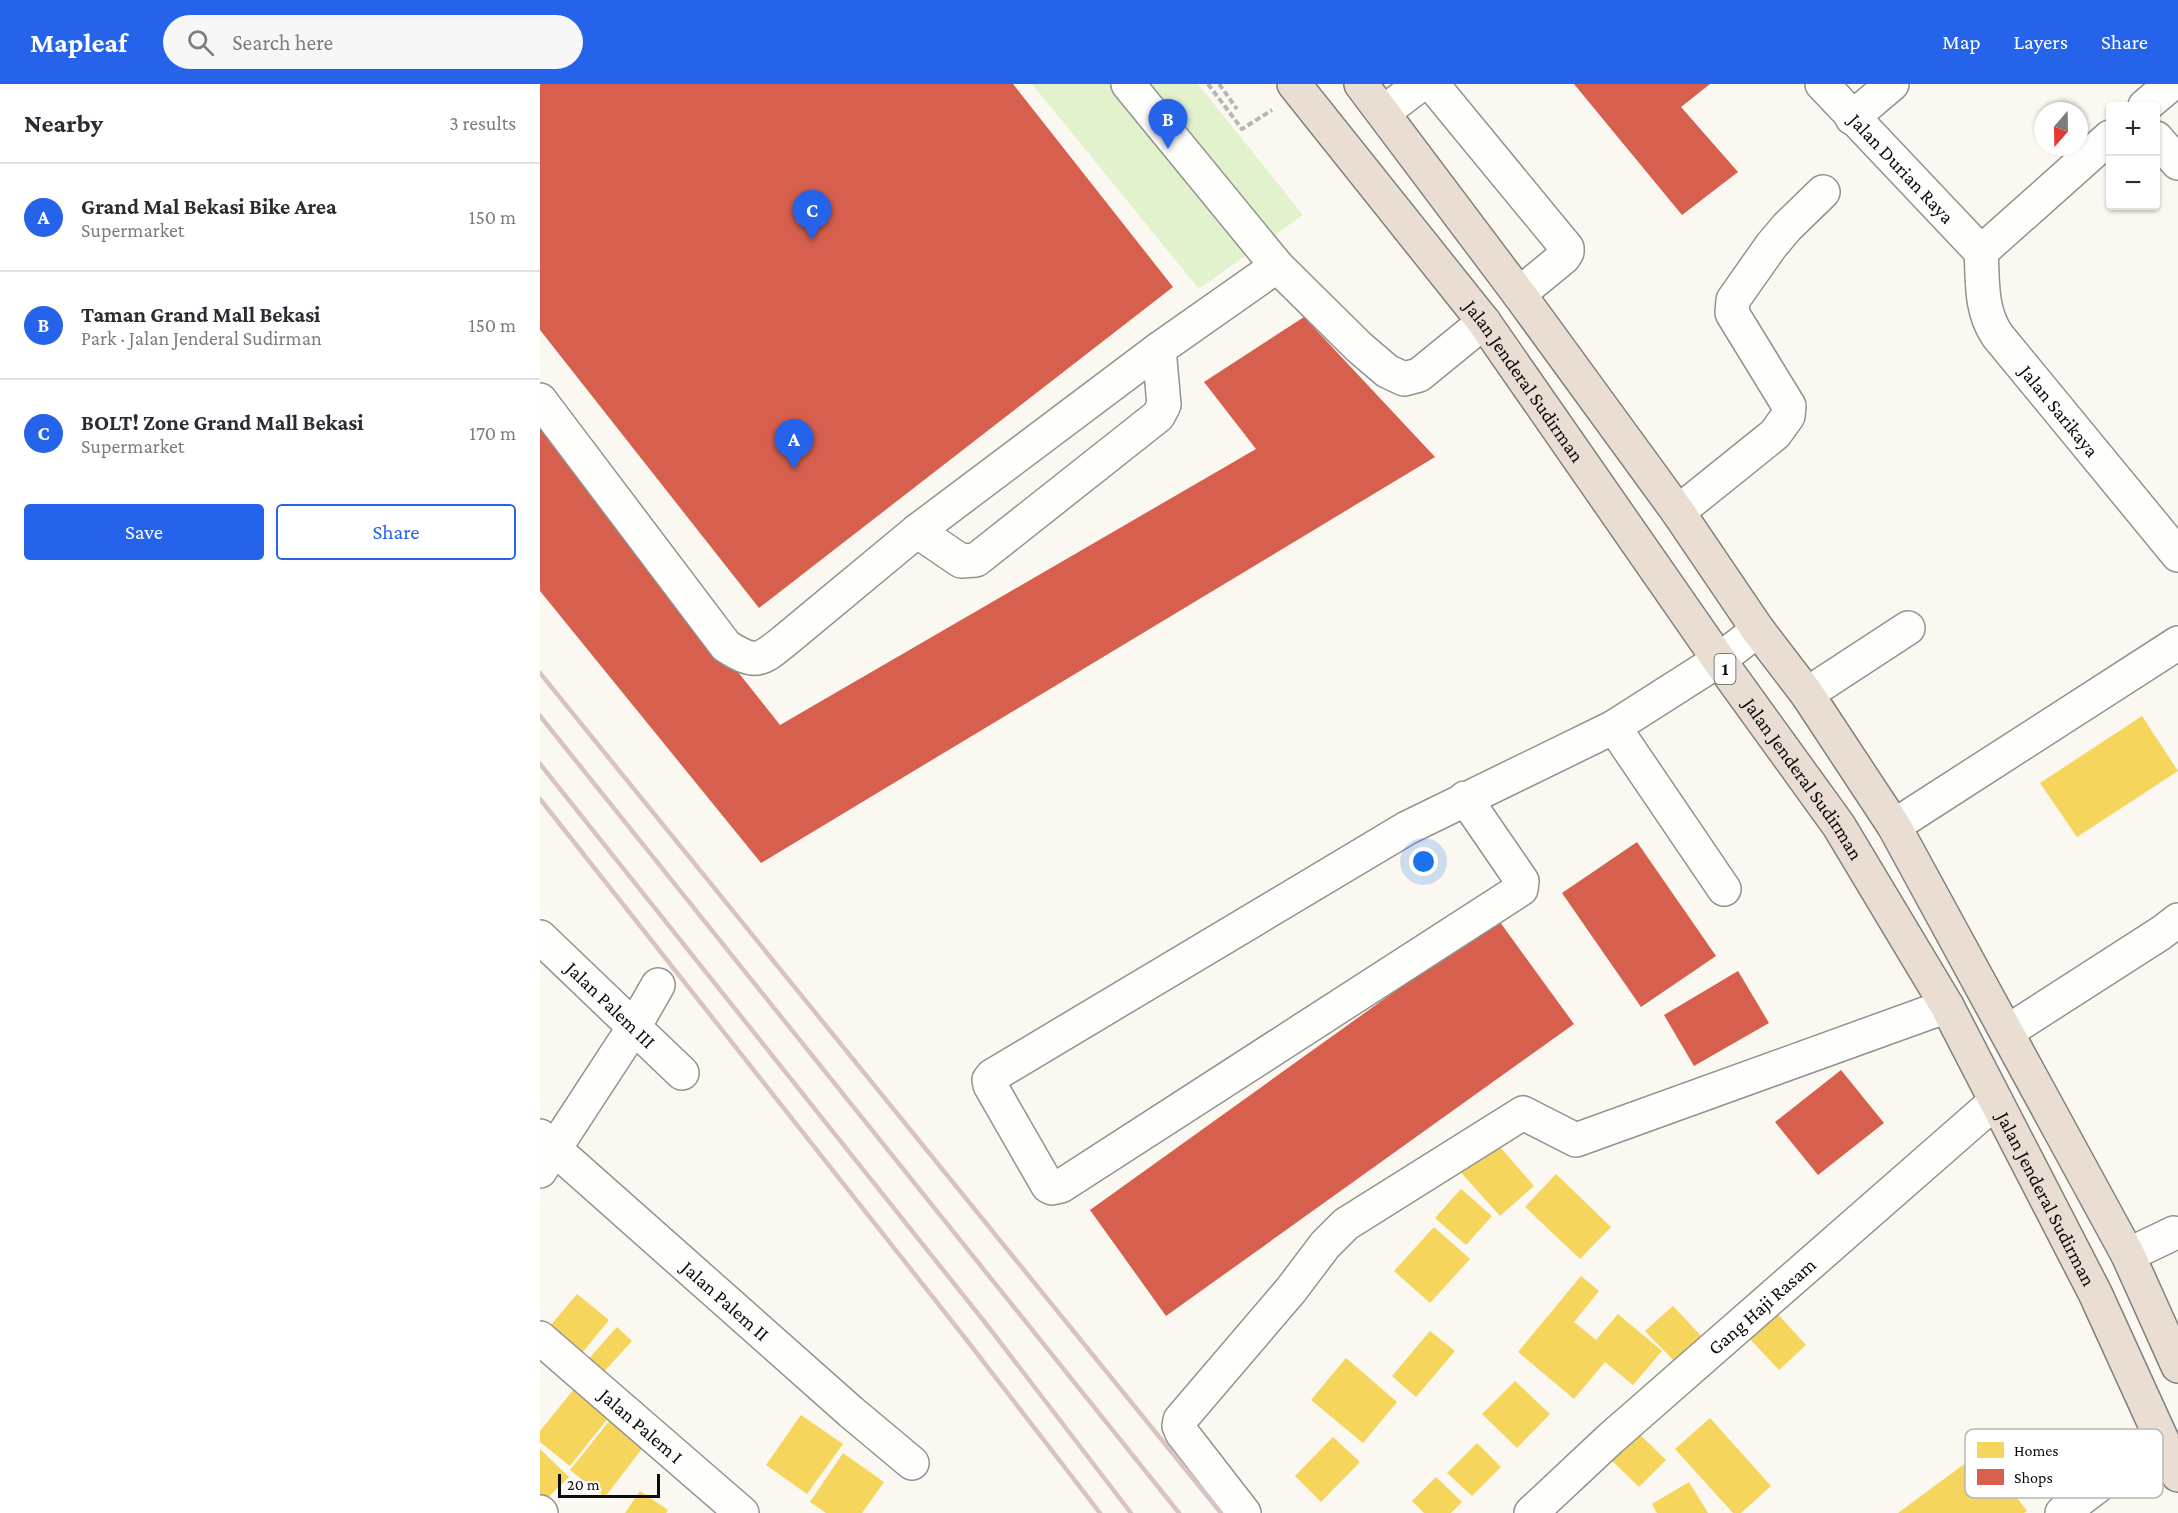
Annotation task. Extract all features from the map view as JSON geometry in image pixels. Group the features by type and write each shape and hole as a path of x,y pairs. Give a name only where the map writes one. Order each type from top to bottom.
{"highway":[{"name":"Jalan Jenderal Sudirman","path":"1294,84 1484,322 1719,660 1839,826 1947,1006 2095,1293 2157,1429"},
{"path":"1361,84 1519,294 1678,512 1758,630 1807,694 1894,826 2132,1266 2178,1366"},
{"path":"1484,322 1519,294"},
{"name":"Jalan Jenderal Sudirman","path":"2163,1442 2178,1475"}],"street":[{"path":"1128,84 1277,266 1359,347 1387,371 1404,379 1419,375 1484,322"},
{"path":"1384,112 1421,84"},
{"path":"1432,84 1567,248 1564,257 1519,294"},
{"name":"Jalan Durian Raya","path":"1822,84 1982,252"},
{"path":"1852,117 1892,84"},
{"path":"2150,102 2171,84"},
{"path":"1982,252 2106,141"},
{"path":"2160,143 2178,163"},
{"path":"1678,512 1775,434 1788,416 1789,406 1732,313 1733,300 1771,246 1823,192"},
{"name":"Jalan Sarikaya","path":"1982,252 1984,306 1987,321 2178,555"},
{"path":"540,400 726,646 745,658 756,659 766,655 917,531 1160,349 1277,266"},
{"path":"917,531 961,561 976,560 1158,416 1164,405 1160,349"},
{"path":"1807,694 1908,628"},
{"path":"1465,798 1522,881 1521,889 1061,1186 1052,1188 1048,1186 990,1085 989,1080 992,1076 1407,828 1465,798 1614,728 1719,660 1758,630"},
{"path":"1894,826 2178,643"},
{"path":"1614,728 1724,889"},
{"path":"2007,1032 2178,920"},
{"name":"Jalan Palem III","path":"540,937 682,1073"},
{"path":"545,1152 634,1027 658,985"},
{"path":"1244,1513 1182,1433 1179,1426 1180,1420 1291,1290 1325,1245 1346,1224 1523,1113 1576,1140 1947,1006"},
{"name":"Gang Haji Rasam","path":"1531,1513 1654,1400 1996,1101"},
{"name":"Jalan Palem II","path":"545,1152 912,1463"},
{"path":"2132,1266 2175,1233"},
{"name":"Jalan Palem I","path":"540,1338 742,1513"},
{"path":"2062,1513 2082,1498"}],"path":[{"path":"1208,84 1242,129"},
{"path":"1219,84 1237,109"}],"green space":[{"path":"1032,84 1198,84 1303,215 1199,289"}],"building: Homes":[{"path":"2142,716 2178,771 2077,837 2040,783"},
{"path":"1492,1138 1534,1186 1500,1216 1457,1168"},
{"path":"1556,1174 1611,1227 1580,1259 1525,1207"},
{"path":"1461,1189 1492,1216 1466,1245 1435,1218"},
{"path":"1434,1227 1470,1259 1430,1303 1394,1271"},
{"path":"1581,1276 1599,1291 1574,1322 1596,1340 1618,1314 1662,1351 1633,1385 1605,1362 1574,1399 1518,1352"},
{"path":"577,1294 609,1320 578,1358 545,1332"},
{"path":"1673,1306 1705,1340 1678,1365 1645,1331"},
{"path":"1775,1311 1806,1345 1779,1370 1748,1337"},
{"path":"617,1327 632,1341 600,1376 585,1363"},
{"path":"1430,1331 1455,1351 1416,1397 1392,1376"},
{"path":"1346,1358 1397,1402 1363,1443 1311,1400"},
{"path":"1515,1381 1550,1414 1517,1448 1482,1414"},
{"path":"574,1389 609,1417 570,1466 540,1442 540,1431"},
{"path":"801,1415 843,1444 807,1494 766,1465"},
{"path":"1710,1418 1771,1486 1741,1513 1733,1513 1675,1449"},
{"path":"610,1420 644,1446 605,1497 570,1470"},
{"path":"1628,1423 1666,1460 1639,1487 1601,1450"},
{"path":"1333,1437 1360,1462 1321,1502 1295,1476"},
{"path":"1477,1443 1501,1467 1472,1496 1447,1473"},
{"path":"540,1449 569,1477 540,1505"},
{"path":"843,1453 884,1482 862,1513 826,1513 810,1502"},
{"path":"1965,1464 1965,1498 2017,1498 2027,1511 2024,1513 1898,1513"},
{"path":"1436,1477 1462,1502 1451,1513 1424,1513 1412,1501"},
{"path":"1689,1482 1708,1513 1657,1513 1652,1504"},
{"path":"640,1491 668,1510 666,1513 625,1513"}],"building: Shops":[{"path":"540,84 1013,84 1173,287 759,608 540,330"},
{"path":"1574,84 1710,84 1681,107 1738,172 1682,215"},
{"path":"1304,317 1435,457 761,863 540,591 540,423 780,725 1256,449 1204,382"},
{"path":"1637,842 1716,956 1641,1007 1562,893"},
{"path":"1497,918 1574,1024 1166,1316 1090,1210"},
{"path":"1738,971 1769,1023 1694,1066 1664,1015"},
{"path":"1841,1070 1884,1123 1818,1175 1775,1122"}],"railway":[{"path":"540,673 1221,1513"},
{"path":"540,716 1179,1513"},
{"path":"540,764 987,1325 1131,1513"},
{"path":"540,799 969,1343 1100,1513"}],"place":[{"name":"Taman Grand Mall Bekasi","path":"1168,149"},
{"name":"BOLT! Zone Grand Mall Bekasi","path":"812,240"},
{"name":"Grand Mal Bekasi Bike Area","path":"794,469"}]}
